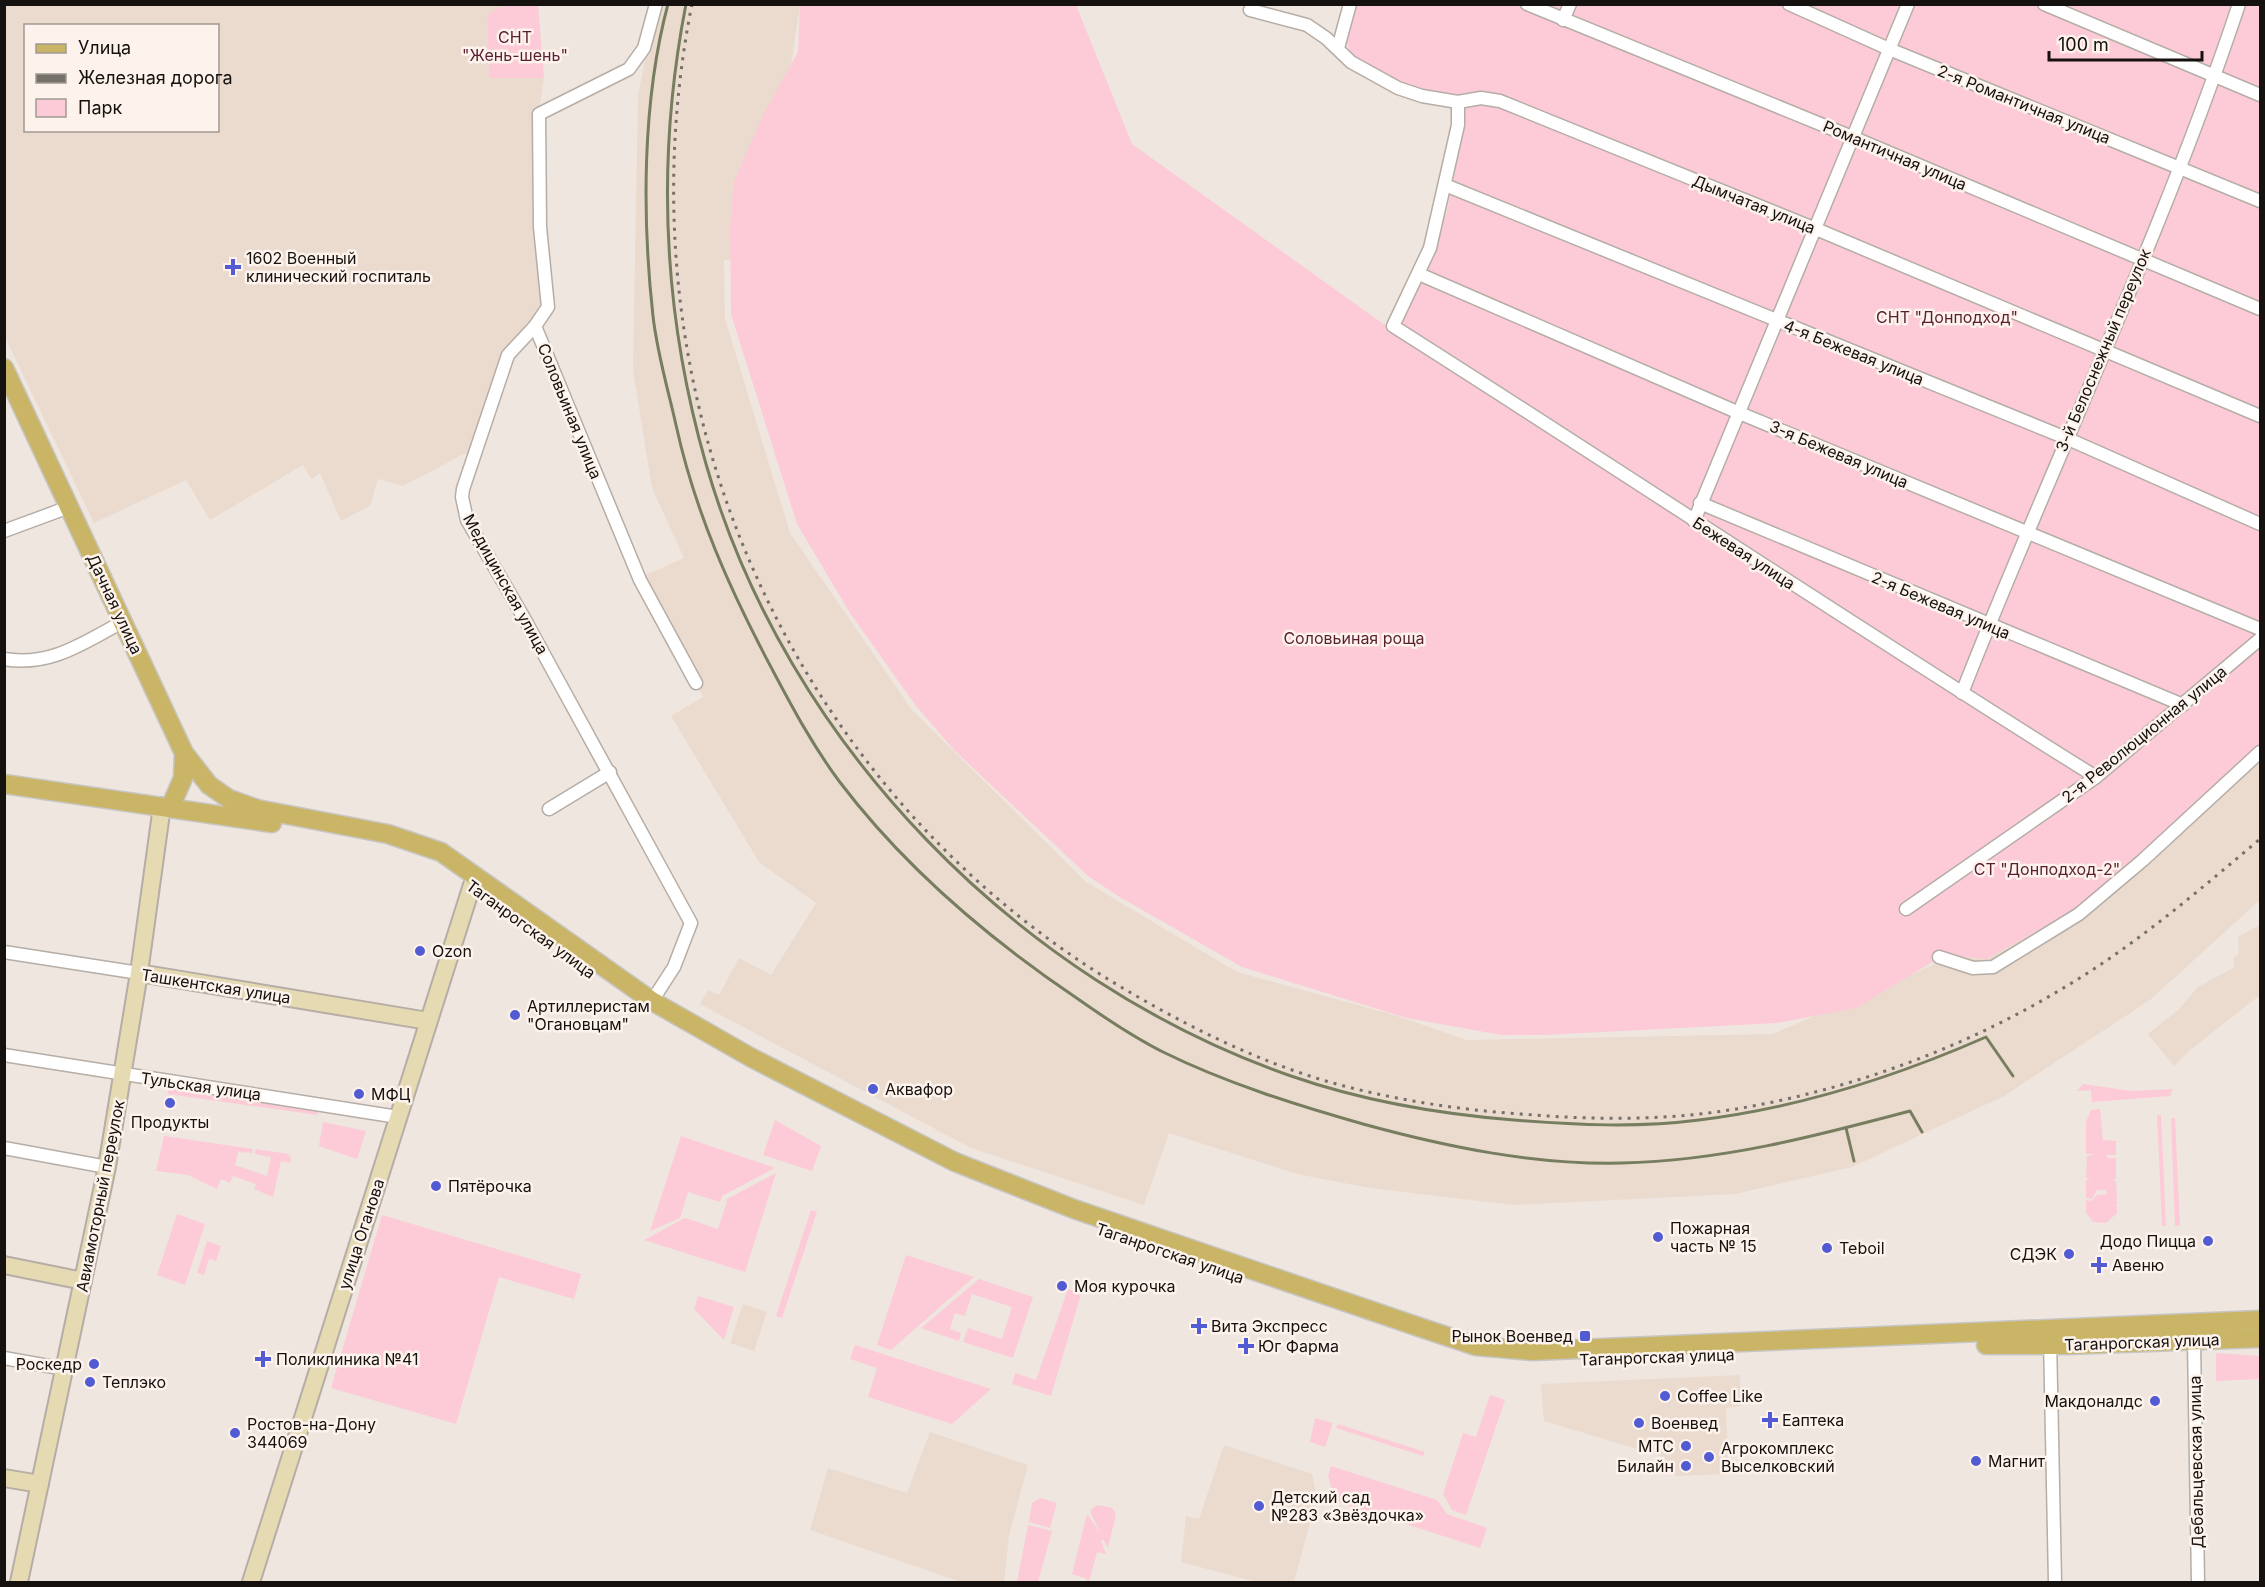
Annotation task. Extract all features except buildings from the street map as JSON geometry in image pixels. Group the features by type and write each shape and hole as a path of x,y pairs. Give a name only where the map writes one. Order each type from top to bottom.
{"main road":[{"name":"Дачная улица","path":"4,368 124,621 183,753 209,785 229,800 257,809"},
{"path":"166,807 183,778 183,753"},
{"name":"Таганрогская улица","path":"4,784 166,807 386,844 436,862 474,880"},
{"name":"Таганрогская улица","path":"257,809 388,834 441,852 474,880 548,929 649,1005 955,1162 1104,1224 1476,1346 1497,1349 1598,1348 2050,1337 2194,1341 2260,1338"},
{"name":"Таганрогская улица","path":"2050,1337 2260,1320"}],"street":[{"name":"Соловьиная улица","path":"656,4 644,48 629,69 539,114 540,226 548,307 535,326 554,365 578,434 640,580 696,683"},
{"path":"1338,48 1350,4"},
{"name":"Романтичная улица","path":"1527,4 1852,136 2260,309"},
{"path":"1563,20 1570,4"},
{"name":"2-я Романтичная улица","path":"1789,4 1889,49 2260,201"},
{"path":"1694,521 1737,412 1908,4"},
{"path":"2044,4 2260,95"},
{"name":"3-й Белоснежный переулок","path":"1962,693 1988,625 2180,167 2215,76 2239,4"},
{"name":"Дымчатая улица","path":"1250,10 1307,25 1338,48 1351,62 1398,88 1422,96 1458,102 1481,98 1500,100 1815,229 2260,416"},
{"path":"1419,274 1430,248 1445,185 1458,125 1458,102"},
{"name":"4-я Бежевая улица","path":"1445,185 2066,438 2260,524"},
{"name":"Бежевая улица","path":"1419,274 1393,326 2096,777"},
{"name":"3-я Бежевая улица","path":"1419,274 1737,412 2260,629"},
{"name":"Медицинская улица","path":"535,326 508,355 463,489 462,504 467,520 489,555 610,772 691,923 674,967 649,1005"},
{"name":"2-я Бежевая улица","path":"1700,503 2183,705"},
{"path":"4,531 69,507"},
{"path":"4,660 42,660 62,655 124,621"},
{"name":"2-я Революционная улица","path":"1906,909 2096,777 2260,639"},
{"path":"1939,957 1973,968 1993,967 2079,914 2143,860 2260,752"},
{"path":"549,809 610,772"},
{"name":"Авиамоторный переулок","path":"19,1582 107,1167 166,807"},
{"name":"улица Оганова","path":"251,1582 474,880"},
{"name":"Ташкентская улица","path":"4,952 428,1021"},
{"name":"Тульская улица","path":"4,1055 398,1117"},
{"path":"4,1148 107,1167"},
{"path":"4,1265 83,1281"},
{"path":"2050,1337 2055,1582"},
{"name":"Дебальцевская улица","path":"2194,1341 2198,1582"},
{"path":"4,1358 65,1369"},
{"path":"4,1478 40,1484"}],"shaded area":[{"name":"1602 Военный клинический госпиталь","path":"5,5 504,5 487,15 489,78 544,78 540,104 536,203 544,295 539,314 508,345 472,454 464,454 403,486 378,479 370,506 341,521 320,473 311,479 303,465 210,520 186,480 94,523 5,337"},
{"path":"656,5 800,5 790,72 805,255 724,260 725,319 790,533 912,710 1086,882 1237,972 1394,1015 1467,1040 1773,1034 2026,925 2260,746 2260,900 2150,1000 2004,1096 1852,1167 1735,1194 1513,1205 1370,1188 1297,1174 1169,1133 1144,1205 971,1148 700,1004 708,990 719,995 739,958 771,975 816,903 759,862 671,716 703,697 639,578 684,558 652,488 633,370 638,95"},
{"path":"2260,925 2260,995 2189,1051 2174,1066 2148,1034 2178,1010 2198,987 2235,967 2233,958 2239,954 2238,937"},
{"path":"743,1304 767,1312 754,1351 730,1343"},
{"name":"Военвед","path":"1740,1375 1741,1406 1726,1408 1728,1474 1675,1476 1664,1457 1544,1421 1541,1384"},
{"path":"930,1432 1028,1465 1009,1536 1004,1582 961,1582 810,1530 828,1468 907,1493"},
{"name":"Детский сад №283 «Звёздочка»","path":"1224,1445 1312,1474 1317,1497 1294,1582 1256,1582 1181,1562 1186,1516 1199,1519"}],"green space":[{"name":"СНТ \"Жень-шень\"","path":"504,5 538,5 544,78 489,78 487,15"},
{"path":"800,5 1076,5 1132,144 1389,328 1446,215 1465,123 1458,99 1423,94 1375,71 1353,55 1346,43 1354,5 2260,5 2260,748 2075,910 1986,959 1944,955 1856,1008 1777,1023 1544,1035 1501,1035 1407,1018 1242,967 1118,896 1088,876 955,751 916,706 850,613 797,524 731,314 730,227 734,181 763,115 798,52"},
{"path":"2083,1084 2131,1091 2173,1089 2170,1096 2092,1102 2091,1090 2077,1091"},
{"path":"169,1085 319,1107 317,1115 168,1094"},
{"path":"2100,1109 2103,1140 2116,1141 2116,1155 2107,1155 2107,1158 2116,1158 2116,1179 2112,1180 2116,1181 2117,1205 2112,1205 2117,1206 2117,1213 2106,1223 2093,1222 2086,1213 2086,1200 2091,1201 2097,1195 2107,1194 2106,1190 2097,1190 2092,1199 2086,1198 2086,1180 2091,1179 2086,1178 2087,1156 2095,1154 2086,1154 2086,1122 2091,1110"},
{"path":"2157,1115 2161,1115 2166,1226 2162,1226"},
{"path":"2171,1118 2175,1118 2180,1226 2175,1226"},
{"path":"775,1120 821,1146 812,1171 763,1155"},
{"path":"323,1122 366,1131 357,1159 319,1146"},
{"path":"164,1136 253,1149 252,1153 238,1152 235,1165 267,1176 271,1157 255,1154 256,1149 288,1154 291,1158 290,1163 281,1161 273,1197 254,1189 256,1184 233,1176 230,1183 221,1179 217,1189 188,1175 156,1171"},
{"path":"681,1136 775,1168 722,1196 720,1202 688,1192 680,1218 650,1231"},
{"path":"776,1173 745,1272 644,1240 685,1218 718,1229 726,1204 729,1204 726,1203 727,1199"},
{"path":"811,1210 817,1212 782,1318 776,1316"},
{"path":"177,1214 205,1224 185,1285 157,1275"},
{"path":"382,1215 581,1274 574,1299 499,1277 456,1424 331,1388"},
{"path":"207,1241 221,1246 216,1261 209,1259 204,1275 197,1273"},
{"path":"906,1255 974,1277 891,1350 877,1345"},
{"path":"979,1279 1033,1297 1013,1358 963,1342 968,1328 1002,1339 1012,1307 972,1294 965,1316 955,1313 950,1329 961,1333 959,1341 921,1328"},
{"path":"1068,1289 1081,1294 1051,1396 1012,1384 1015,1373 1036,1380"},
{"path":"698,1296 734,1307 724,1340 694,1309"},
{"path":"855,1345 991,1389 952,1424 868,1397 877,1368 850,1359"},
{"path":"2216,1353 2260,1356 2260,1379 2216,1381"},
{"path":"1490,1395 1505,1400 1466,1515 1452,1510 1443,1494 1463,1433 1476,1437"},
{"path":"1315,1418 1333,1423 1325,1447 1310,1442"},
{"path":"1338,1424 1425,1452 1423,1456 1336,1428"},
{"path":"1331,1466 1437,1500 1447,1514 1487,1528 1480,1548 1335,1501 1328,1476"},
{"path":"1040,1498 1057,1503 1050,1528 1029,1522 1032,1503"},
{"path":"1098,1505 1112,1508 1116,1514 1108,1548 1103,1539 1101,1541 1106,1554 1097,1552 1089,1582 1086,1582 1087,1579 1072,1574 1087,1514 1101,1534 1091,1514 1091,1509"},
{"path":"1028,1525 1052,1531 1038,1582 1017,1582"}],"waterway":[{"path":"668,4 659,41 649,119 646,199 649,278 657,344 693,489 715,550 742,610 795,712 829,768 891,843 950,900 1012,952 1045,976 1119,1027 1163,1052 1211,1074 1287,1101 1427,1140 1524,1158 1622,1163 1696,1158 1768,1146 1910,1111 1922,1132"},
{"path":"686,4 676,62 670,120 669,236 673,293 681,350 706,464 743,567 793,664 854,756 926,839 1007,914 1096,980 1191,1034 1318,1085 1429,1110 1537,1122 1583,1124 1630,1125 1699,1120 1773,1108 1846,1089 1917,1065 1986,1037 2013,1076"},
{"path":"1846,1128 1854,1161"}],"railway":[{"path":"692,4 675,149 679,293 705,433 752,566 818,691 903,805 1006,906 1126,990 1178,1019 1232,1046 1315,1078 1432,1104 1499,1112 1602,1118 1682,1116 1736,1109 1821,1091 1862,1079 1944,1049 2023,1011 2087,974 2138,938 2260,839"}],"place":[{"name":"1602 Военный клинический госпиталь","path":"233,267"},
{"name":"Ozon","path":"420,951"},
{"name":"Артиллеристам \"Огановцам\"","path":"515,1015"},
{"name":"Аквафор","path":"873,1089"},
{"name":"МФЦ","path":"359,1094"},
{"name":"Продукты","path":"170,1103"},
{"name":"Пятёрочка","path":"436,1186"},
{"name":"Пожарная часть № 15","path":"1658,1237"},
{"name":"Додо Пицца","path":"2208,1241"},
{"name":"Teboil","path":"1827,1248"},
{"name":"СДЭК","path":"2069,1254"},
{"name":"Авеню","path":"2099,1265"},
{"name":"Моя курочка","path":"1062,1286"},
{"name":"Вита Экспресс","path":"1199,1326"},
{"name":"Рынок Военвед","path":"1585,1336"},
{"name":"Юг Фарма","path":"1246,1346"},
{"name":"Поликлиника №41","path":"263,1359"},
{"name":"Роскедр","path":"94,1364"},
{"name":"Теплэко","path":"90,1382"},
{"name":"Coffee Like","path":"1665,1396"},
{"name":"Макдоналдс","path":"2155,1401"},
{"name":"Еаптека","path":"1770,1420"},
{"name":"Военвед","path":"1639,1423"},
{"name":"Ростов-на-Дону 344069","path":"235,1433"},
{"name":"МТС","path":"1686,1446"},
{"name":"Агрокомплекс Выселковский","path":"1709,1457"},
{"name":"Магнит","path":"1976,1461"},
{"name":"Билайн","path":"1686,1466"},
{"name":"Детский сад №283 «Звёздочка»","path":"1259,1506"}],"park label":[{"name":"СНТ \"Донподход\"","path":"1947,317"},
{"name":"Соловьиная роща","path":"1354,638"},
{"name":"СТ \"Донподход-2\"","path":"2047,869"}]}
